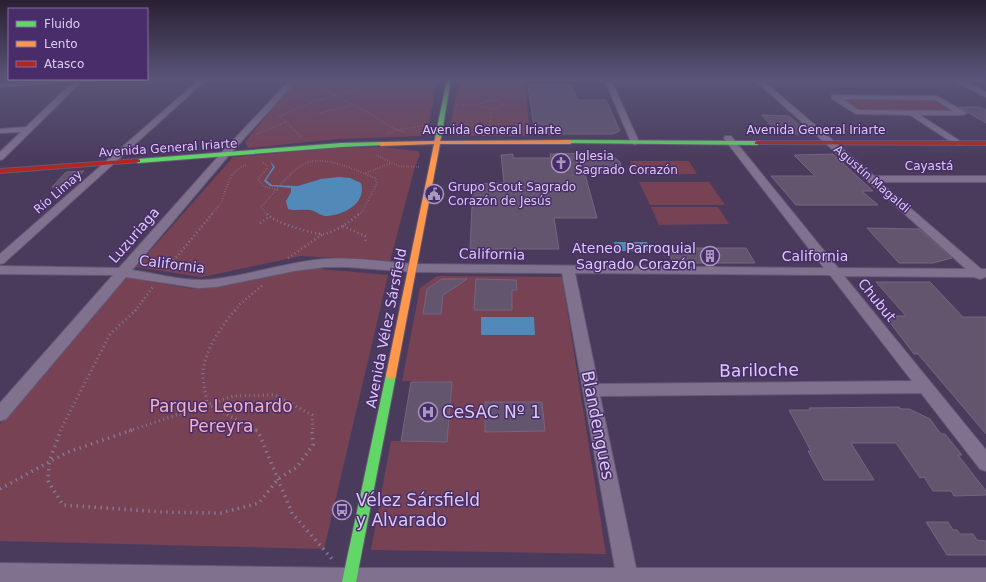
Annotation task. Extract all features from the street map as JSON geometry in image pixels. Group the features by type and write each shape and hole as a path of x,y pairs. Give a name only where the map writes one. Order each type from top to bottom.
{"main road":[{"name":"Avenida Vélez Sársfield","path":"349,581 413,268 444,106"},
{"name":"Avenida General Iriarte","path":"0,171 225,154 312,143 377,142 420,138 437,140 828,141 956,141 986,139"},
{"name":"Avenida General Iriarte","path":"225,154 244,154 341,145 488,138 634,140"},
{"name":"Avenida General Iriarte","path":"956,141 986,143"},
{"path":"341,145 377,142 417,149 434,156"},
{"name":"Avenida General Iriarte","path":"0,166 112,162"}],"street":[{"path":"0,158 53,106"},
{"name":"Río Limay","path":"0,260 174,106"},
{"name":"Luzuriaga","path":"0,414 225,154 269,106"},
{"path":"619,106 634,140"},
{"name":"Agustín Magaldi","path":"789,106 983,275"},
{"path":"848,106 856,112 963,113 951,106"},
{"path":"912,113 956,141"},
{"path":"0,131 30,129"},
{"name":"Chubut","path":"730,140 832,271 986,463"},
{"name":"Cayastá","path":"871,179 986,179"},
{"name":"California","path":"0,270 92,270 123,272 189,283 209,283 304,265 334,262 413,268 832,271 983,275"},
{"name":"Blandengues","path":"568,270 628,580"},
{"name":"Bariloche","path":"592,390 926,387"},
{"path":"0,574 95,578 349,581 986,579"}],"path":[{"path":"301,106 279,116 300,137 312,143"},
{"path":"320,113 350,106"},
{"path":"357,106 396,130 421,135 420,138"},
{"path":"482,106 491,109 501,106"},
{"path":"488,138 491,109"},
{"path":"256,135 286,122"},
{"path":"431,167 399,166 378,156 371,149 385,135 396,130 440,124"},
{"path":"244,154 243,156 260,161 266,165 267,169 258,179 263,186 279,189"},
{"path":"207,404 203,370 211,346 225,322 240,304 260,288 286,259 323,234 343,226 362,212 377,183 375,178 340,164 323,161 310,162 300,166 286,183 261,207 268,217 285,225 323,234"},
{"path":"366,174 392,162"},
{"path":"0,489 49,462 68,452 233,396 275,395 312,415 313,445 297,467 278,479 259,503 221,513 162,512 63,505 48,481 49,462 63,423 110,334 133,313 220,204 232,175 238,168 247,165"},
{"path":"260,223 268,217"},
{"path":"343,226 364,236 366,242"},
{"path":"207,404 258,431 292,513 349,581"}],"green space":[{"path":"274,106 432,106 427,133 422,136 337,139 248,148 245,142"},
{"path":"454,106 527,106 530,136 449,136"},
{"path":"853,106 943,106 952,111 859,111"},
{"path":"383,147 418,151 420,154 415,167 390,261 301,256 202,277 136,267 233,157 334,148"},
{"path":"630,161 689,161 697,174 636,175"},
{"path":"639,182 709,182 725,205 650,205"},
{"path":"651,207 718,207 729,224 659,225"},
{"name":"Parque Leonardo Pereyra","path":"298,267 388,275 324,549 0,541 0,424 124,277 194,289"},
{"path":"437,276 562,277 606,554 371,550 391,441 447,441 452,382 402,381 420,288"}],"water":[{"path":"270,161 275,167 266,180 272,185 298,186 321,179 339,177 350,178 361,183 362,190 360,197 357,203 339,214 325,216 310,210 288,209 286,201 291,192 291,188 270,186 264,181 273,167"},
{"path":"614,242 647,242 651,251 616,251"},
{"path":"481,317 534,317 535,335 481,335"}],"building":[{"path":"531,106 609,106 620,131 613,134 535,134"},
{"path":"959,107 980,107 986,110 986,123"},
{"path":"762,115 789,116 810,134 778,134"},
{"path":"597,153 614,157 620,162 621,165 615,171 608,173 585,174 597,218 554,218 559,249 470,249 473,184 504,183 501,155 513,154 513,158 551,158 550,154"},
{"path":"833,154 873,191 862,191 878,205 796,205 771,176 815,176 794,155"},
{"path":"84,171 67,186 52,187 66,172"},
{"path":"867,228 919,229 952,258 933,263 899,263"},
{"name":"Ateneo Parroquial Sagrado Corazón","path":"667,248 746,248 755,263 673,263"},
{"path":"442,279 467,279 443,295 441,314 423,314 427,289"},
{"path":"476,279 516,280 517,290 512,290 512,310 474,310"},
{"path":"876,282 930,282 963,317 986,317 986,434 918,354 914,354 885,316 906,316"},
{"name":"CeSAC Nº 1","path":"411,382 452,382 447,442 401,441"},
{"path":"485,402 542,402 545,431 485,432"},
{"path":"899,407 901,409 909,409 930,419 941,434 945,434 962,455 958,455 986,491 986,495 954,496 951,491 933,491 924,477 920,478 896,443 851,443 874,480 824,480 808,451 811,451 789,410 810,410 809,408"},
{"path":"926,522 948,522 953,530 957,530 960,534 973,534 977,540 986,541 986,555 947,555"}],"traffic: fast":[{"path":"438,138 444,106"},
{"path":"570,142 757,143"},
{"path":"138,161 341,145 381,144"},
{"path":"349,582 391,375"}],"traffic: slow":[{"path":"391,375 438,138"},
{"path":"381,144 455,142 570,142"}],"traffic: jam":[{"path":"757,143 986,143"},
{"path":"0,171 138,161"}],"place":[{"name":"Iglesia Sagrado Corazón","path":"561,163"},
{"name":"Grupo Scout Sagrado Corazón de Jesús","path":"434,194"},
{"name":"Ateneo Parroquial Sagrado Corazón","path":"710,256"},
{"name":"CeSAC Nº 1","path":"428,412"},
{"name":"Vélez Sársfield y Alvarado","path":"342,510"}]}
